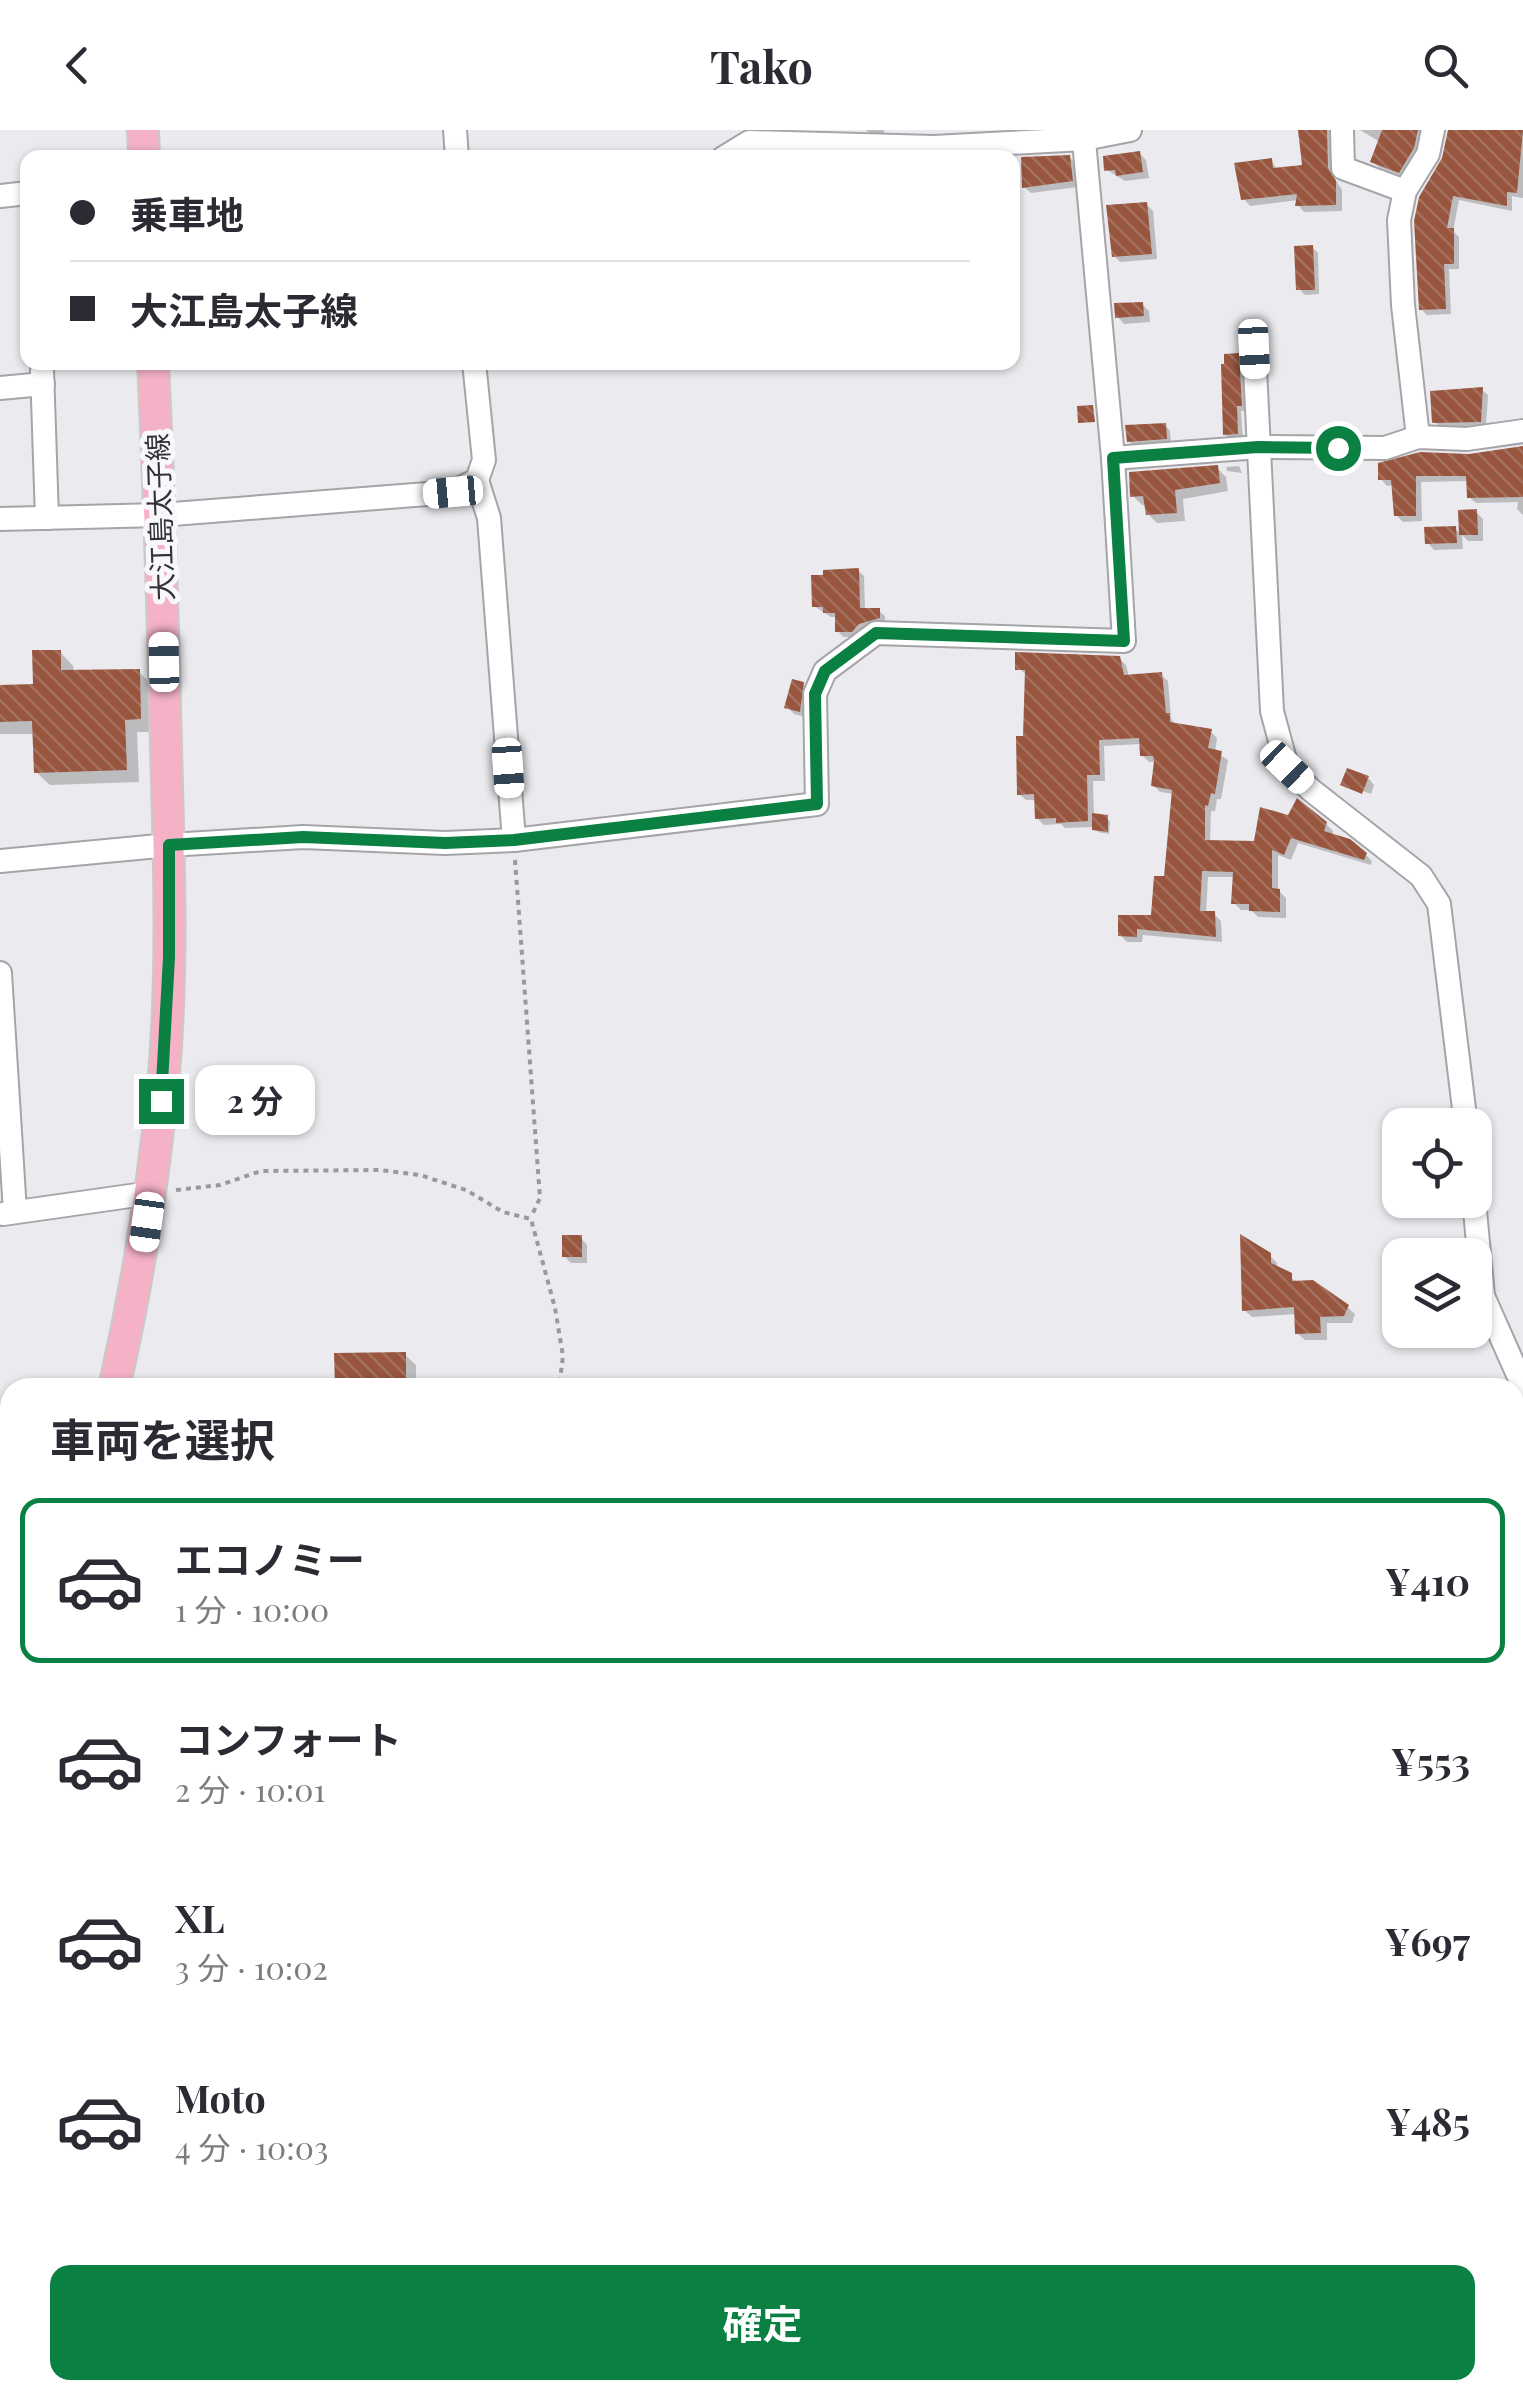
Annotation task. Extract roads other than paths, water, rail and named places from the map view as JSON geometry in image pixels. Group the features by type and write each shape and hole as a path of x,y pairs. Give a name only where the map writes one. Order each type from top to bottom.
{"main road":[{"name":"大江島太子線","path":"116,1378 138,1281 165,1052 169,845 153,370"}],"street":[{"path":"736,150 749,142 1130,130"},
{"path":"1342,130 1343,168 1405,191"},
{"path":"1418,436 1403,304 1399,220 1405,191 1428,154 1433,130"},
{"path":"0,861 303,837 428,843 514,840 817,804 815,694 825,671 876,633 1124,641 1113,458 1084,134"},
{"path":"1254,349 1272,711 1277,738 1287,767 1421,876 1439,904 1464,1108"},
{"path":"0,520 160,515 453,492 476,480 484,460 475,370"},
{"path":"0,388 43,377 48,518"},
{"path":"1113,458 1258,447 1385,448 1418,436 1467,439 1523,430"},
{"path":"476,480 489,518 514,840"},
{"path":"0,973 8,1213 151,1194"},
{"path":"1476,1218 1484,1296 1520,1378"}]}
